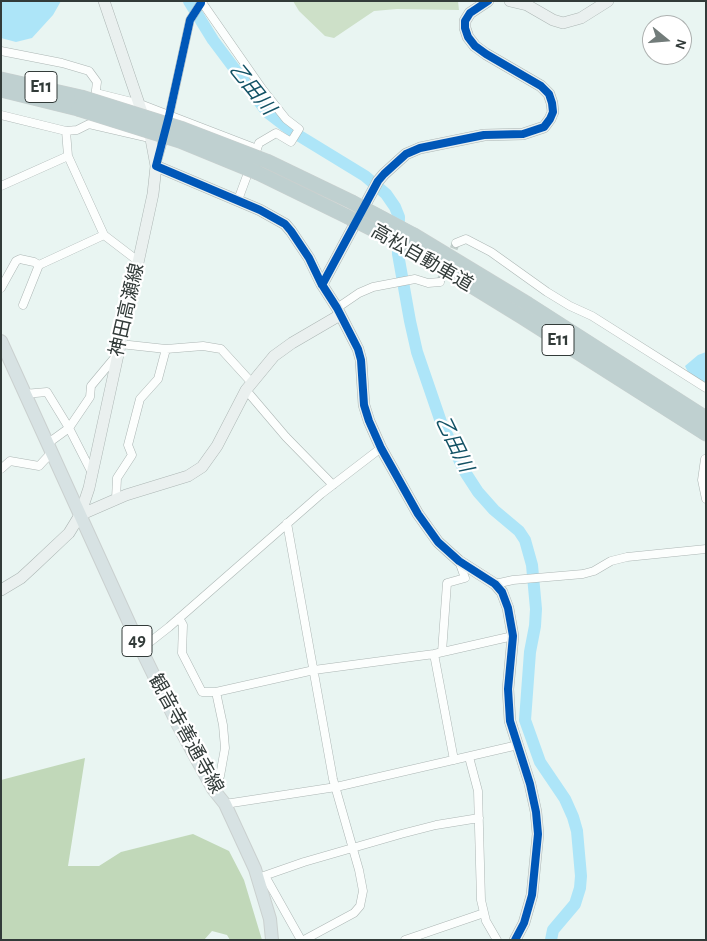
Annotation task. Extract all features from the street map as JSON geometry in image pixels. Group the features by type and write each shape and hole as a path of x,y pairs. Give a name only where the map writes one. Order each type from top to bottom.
{"highway":[{"name":"高松自動車道","path":"1,79 79,103 183,129 269,162 349,209 528,304 706,418"},
{"name":"高松自動車道","path":"1,90 79,103 180,141 349,209"},
{"name":"高松自動車道","path":"411,241 530,322 706,434"}],"main road":[{"name":"観音寺善通寺線","path":"1,341 178,726 213,789 225,804 261,877 270,919 272,940"}],"street":[{"name":"神田高瀬線","path":"1,590 21,578 69,534 80,515 92,473 153,194 156,166 152,139 104,1"},
{"path":"322,285 378,181 406,154 420,148 484,135 524,134 544,127 550,119 553,112 549,94 541,86 486,54 475,46 468,37 465,21 478,6 488,1"},
{"path":"510,1 527,5 553,20 563,23 581,18 608,1"},
{"path":"238,200 259,143 276,133 291,142 299,129 286,119 263,90 201,2 190,20 156,166 238,200 285,224 305,251 358,349 361,360 364,405 368,421 418,514 438,542 458,561 495,584 502,592 508,608 513,636 508,689 510,721 530,784 536,812 538,834 532,895 524,923 515,940"},
{"path":"1,52 62,63 89,71 97,82 89,124"},
{"path":"96,93 140,104 257,149"},
{"path":"1,115 66,131 77,130 89,124 163,141"},
{"path":"66,131 68,156 104,235 138,261"},
{"path":"1,186 68,156"},
{"path":"23,304 38,265 104,235"},
{"path":"456,243 466,239 491,252 547,292 570,306 592,316 706,388"},
{"path":"1,288 12,265 16,261 20,259 34,262 38,265"},
{"path":"80,515 116,499 188,476 202,467 217,446 249,386 274,356 338,312 358,293 393,282 415,279 428,283 440,282"},
{"path":"1,469 10,461 39,466 49,448 69,428 90,397 91,386 118,350 203,346 221,349 286,437 333,485"},
{"path":"116,499 117,478 132,455 128,445 140,399 158,378 166,349"},
{"path":"24,394 47,392 69,428 92,473"},
{"path":"141,649 287,523 381,448"},
{"path":"705,459 702,480 706,499"},
{"path":"287,523 333,778 336,787 352,848 363,891 360,906 354,913 302,940 261,877 352,848 436,825 479,818"},
{"path":"495,584 513,580 583,574 594,571 611,561 627,557 706,549"},
{"path":"442,652 447,582 465,578 458,561"},
{"path":"179,618 183,625 182,653 202,692 216,692 314,670 434,654 513,636"},
{"path":"434,654 454,760"},
{"path":"213,789 220,776 225,748 223,725 216,692"},
{"path":"225,804 336,787 406,769 518,745"},
{"path":"469,757 478,791 481,900 484,913 493,934 498,940"},
{"path":"405,940 484,913"}],"green space":[{"path":"293,1 458,1 459,10 397,9 374,11 334,38 325,36 299,11"},
{"path":"85,758 68,866 99,866 121,852 193,834 229,851 244,880 262,940 230,940 227,935 212,931 204,940 1,940 1,780"}],"water":[{"path":"1,1 61,1 53,15 32,38 16,42 1,38"},
{"path":"706,352 706,384 688,372 685,366 698,355"}],"waterway":[{"name":"乙田川","path":"189,1 213,40 267,112 293,132 365,176 386,194 395,207 399,217 398,254 410,321 417,352 441,422 465,472 478,492 494,510 519,531 525,540 532,565 536,609 530,652 525,720 540,762 565,799 573,817 577,831 581,876 580,888 575,904 553,930 551,940"}],"tunnel":[{"path":"440,282 456,243"}],"cycle path":[{"path":"201,1 190,20 156,166 260,210 285,224 291,231 309,258 358,349 361,360 364,405 369,421 381,448 418,514 438,542 459,561 495,584 502,592 508,608 513,636 508,689 510,721 530,784 536,812 538,834 532,895 524,923 515,940"},
{"path":"322,285 378,181 406,154 420,148 484,135 523,134 544,127 550,119 553,112 549,94 541,86 486,54 475,46 468,37 465,21 470,13 488,1"}]}
